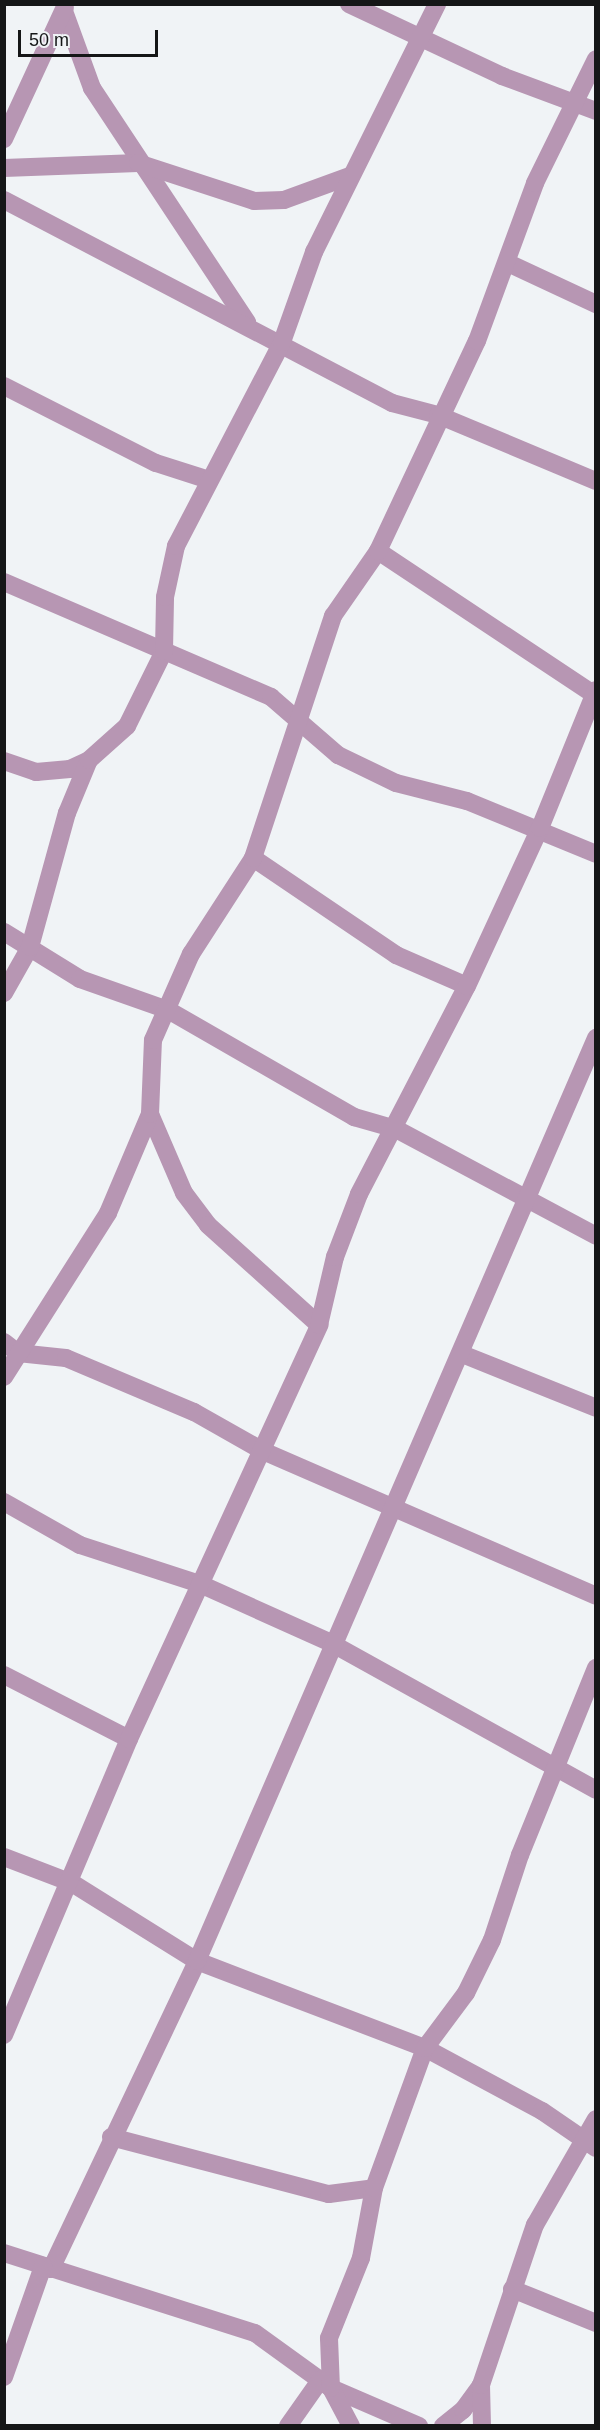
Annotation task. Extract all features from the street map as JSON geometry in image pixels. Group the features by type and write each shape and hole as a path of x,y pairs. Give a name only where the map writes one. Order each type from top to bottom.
{"street":[{"path":"348,4 423,40 596,111"},
{"path":"4,761 36,772 70,769 89,760 127,726 164,651 165,597 176,546 206,480 282,342 314,252 350,176 423,40 437,4"},
{"path":"4,139 65,8"},
{"path":"65,8 92,88 225,296 254,331"},
{"path":"4,1377 11,1347 108,1213 150,1114 153,1040 196,944 253,858 300,725 333,616 378,551 438,415 477,341 536,183 573,100 596,59"},
{"path":"4,168 138,163 254,201 284,200 350,176"},
{"path":"4,200 254,331 282,342 392,403 438,415 596,481"},
{"path":"508,263 596,304"},
{"path":"4,387 156,464 206,480"},
{"path":"4,2035 72,1882 129,1739 319,1325 335,1257 359,1194 396,1129 467,986 540,828 594,692 378,551"},
{"path":"4,582 271,697 300,725 338,755 396,783 467,801 540,828 596,854"},
{"path":"4,993 30,947 67,813 89,760"},
{"path":"253,858 396,955 467,986"},
{"path":"4,932 80,980 168,1010 354,1117 396,1129 526,1196 596,1236"},
{"path":"4,2377 47,2268 197,1961 330,1643 389,1507 462,1354 526,1196 596,1038"},
{"path":"150,1114 184,1193 208,1225 319,1325"},
{"path":"11,1347 66,1358 194,1412 263,1450 596,1596"},
{"path":"462,1354 596,1408"},
{"path":"4,1502 80,1545 200,1584 330,1643 559,1766 596,1790"},
{"path":"351,2426 326,2383 329,2338 361,2259 374,2188 425,2048 466,1993 492,1940 520,1855 559,1766 596,1668"},
{"path":"4,1675 129,1739"},
{"path":"4,1857 72,1882 197,1961 425,2048 542,2111 590,2145"},
{"path":"443,2426 463,2410 481,2385 535,2225 590,2145 596,2119"},
{"path":"111,2137 330,2194 374,2188"},
{"path":"4,2253 255,2333 326,2383 419,2426"},
{"path":"512,2289 596,2323"},
{"path":"288,2426 326,2383"},
{"path":"481,2385 482,2426"}]}
